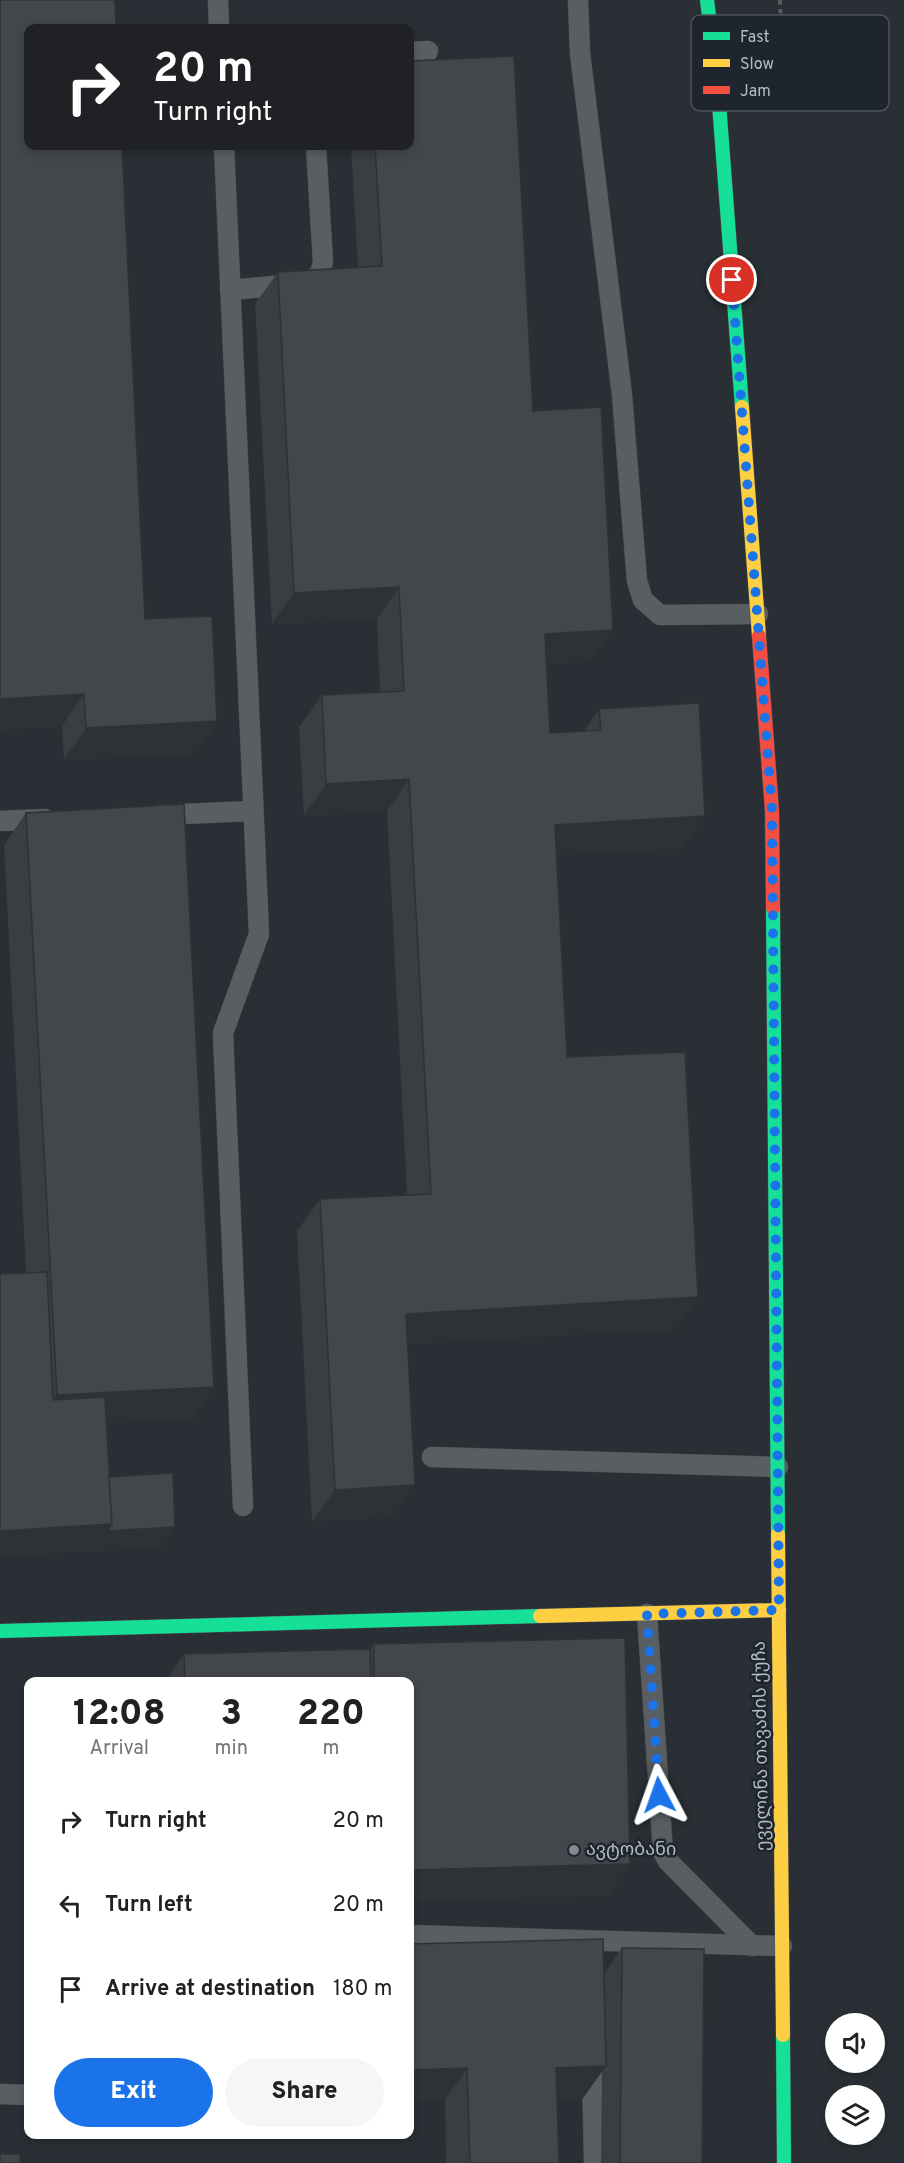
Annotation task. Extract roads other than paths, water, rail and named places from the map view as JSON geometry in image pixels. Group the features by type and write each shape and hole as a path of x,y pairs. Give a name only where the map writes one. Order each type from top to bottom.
{"main road":[{"name":"ეველინა თავაძის ქუჩა","path":"707,0 709,15"},
{"name":"ეველინა თავაძის ქუჩა","path":"720,111 772,811 784,2163"},
{"path":"0,1631 779,1610"}],"lane":[{"path":"218,0 219,24"},
{"path":"578,0 580,53 622,395 638,580 643,600 660,615 758,614"},
{"path":"224,150 259,934 224,1033 243,1506"},
{"path":"230,291 308,283 320,274 323,262 316,150"},
{"path":"137,816 252,811"},
{"path":"0,821 69,818"},
{"path":"432,1457 778,1467"},
{"path":"647,1614 663,1852 668,1861 752,1946"},
{"path":"414,1935 782,1946"},
{"path":"590,1940 590,1964"},
{"path":"592,2046 594,2163"},
{"path":"0,2094 24,2095"}],"place":[{"name":"ავტობანი","path":"574,1850"}]}
